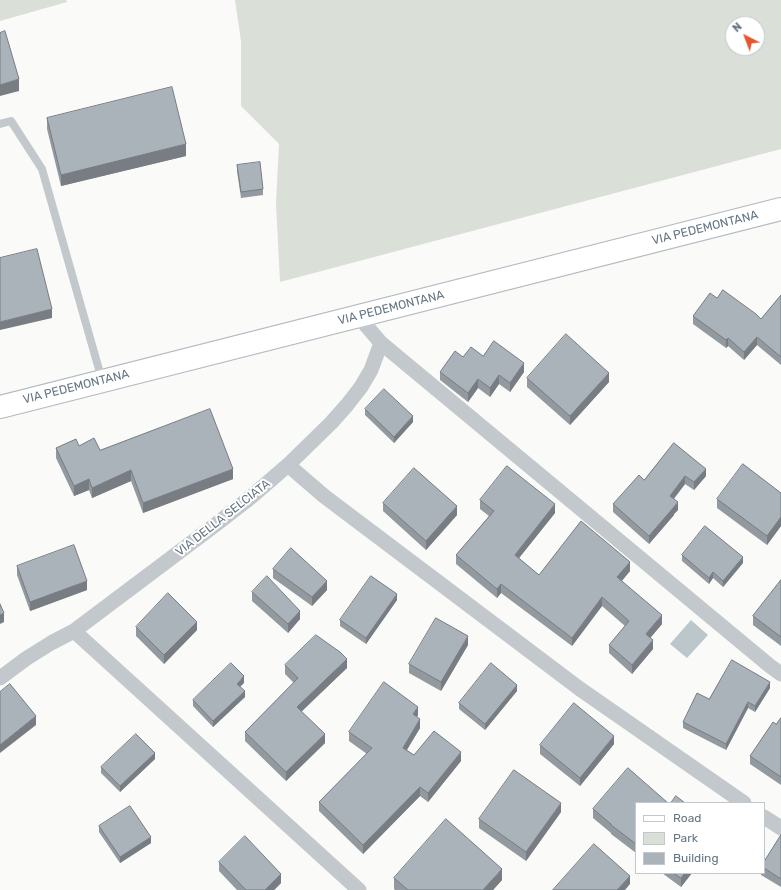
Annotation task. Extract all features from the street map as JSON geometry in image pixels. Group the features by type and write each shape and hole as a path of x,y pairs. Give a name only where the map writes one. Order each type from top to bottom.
{"street":[{"name":"VIA PEDEMONTANA","path":"0,407 781,209"},
{"path":"358,316 380,343 781,674"},
{"name":"VIA DELLA SELCIATA","path":"0,678 27,658 74,631 214,526 288,465 348,405 371,370 380,343"},
{"path":"288,465 324,496 580,690 743,802"},
{"path":"74,631 358,890"},
{"path":"765,818 781,828"}],"lane":[{"path":"0,124 11,121 42,169 103,381"}],"green space":[{"path":"0,0 66,0 67,2 0,21"},
{"path":"235,0 781,0 781,149 280,282 276,203 279,144 241,106 241,41"}],"shaded area":[{"path":"691,620 708,635 687,658 670,644"}],"building":[{"path":"5,31 19,79 0,85 0,33"},
{"path":"172,87 186,144 61,175 47,118"},
{"path":"260,162 263,189 241,192 237,165"},
{"path":"37,249 52,309 0,322 0,258"},
{"path":"723,290 761,319 781,295 781,357 757,337 744,352 728,338 726,340 693,316 710,293 717,298"},
{"path":"566,334 609,373 570,416 527,378"},
{"path":"494,341 524,363 510,383 499,375 490,388 478,379 468,393 440,372 455,351 463,357 471,347 483,356"},
{"path":"384,389 413,416 394,437 365,409"},
{"path":"210,409 233,469 143,503 131,470 92,488 89,479 74,486 56,448 76,439 79,446 94,438 100,450"},
{"path":"674,443 706,469 694,482 685,476 670,496 678,502 649,536 613,504 639,475 644,480"},
{"path":"743,464 781,493 781,517 767,536 717,499"},
{"path":"507,466 555,504 515,555 539,575 581,521 630,562 617,577 662,615 646,634 653,640 632,665 609,645 629,621 602,597 572,638 501,584 497,589 456,555 494,511 480,500"},
{"path":"414,468 457,506 426,541 383,503"},
{"path":"705,526 743,557 723,581 713,572 709,578 682,555"},
{"path":"74,545 87,581 30,602 17,566"},
{"path":"291,548 327,581 312,597 273,569"},
{"path":"267,576 300,611 288,624 252,592"},
{"path":"371,576 397,594 366,638 340,620"},
{"path":"781,580 781,637 753,616"},
{"path":"168,593 197,622 164,655 136,627"},
{"path":"0,604 4,613 0,615"},
{"path":"436,618 468,636 441,682 409,664"},
{"path":"316,635 340,652 347,659 297,707 325,734 286,772 245,732 298,678 285,665"},
{"path":"732,660 770,682 755,706 748,702 726,744 683,722 697,693 709,699"},
{"path":"231,663 244,676 237,684 245,691 213,721 193,700"},
{"path":"491,663 517,685 485,724 459,703"},
{"path":"384,682 418,707 413,714 420,719 403,748 414,755 434,731 461,752 428,793 420,787 363,845 319,802 372,748 349,732"},
{"path":"10,684 36,716 0,745 0,692"},
{"path":"574,703 614,736 580,778 540,745"},
{"path":"781,718 781,777 750,756 773,722 776,724"},
{"path":"136,734 155,753 120,786 101,767"},
{"path":"628,768 667,802 635,802 635,843 593,809"},
{"path":"514,770 561,803 526,852 479,819"},
{"path":"676,796 684,802 672,802"},
{"path":"130,806 151,837 120,857 99,826"},
{"path":"446,819 502,869 483,890 408,890 394,878"},
{"path":"781,835 781,879 765,869 765,860"},
{"path":"245,836 281,874 265,890 246,890 219,862"},
{"path":"594,844 630,876 617,890 553,890"},
{"path":"675,874 684,874 681,878"}]}
